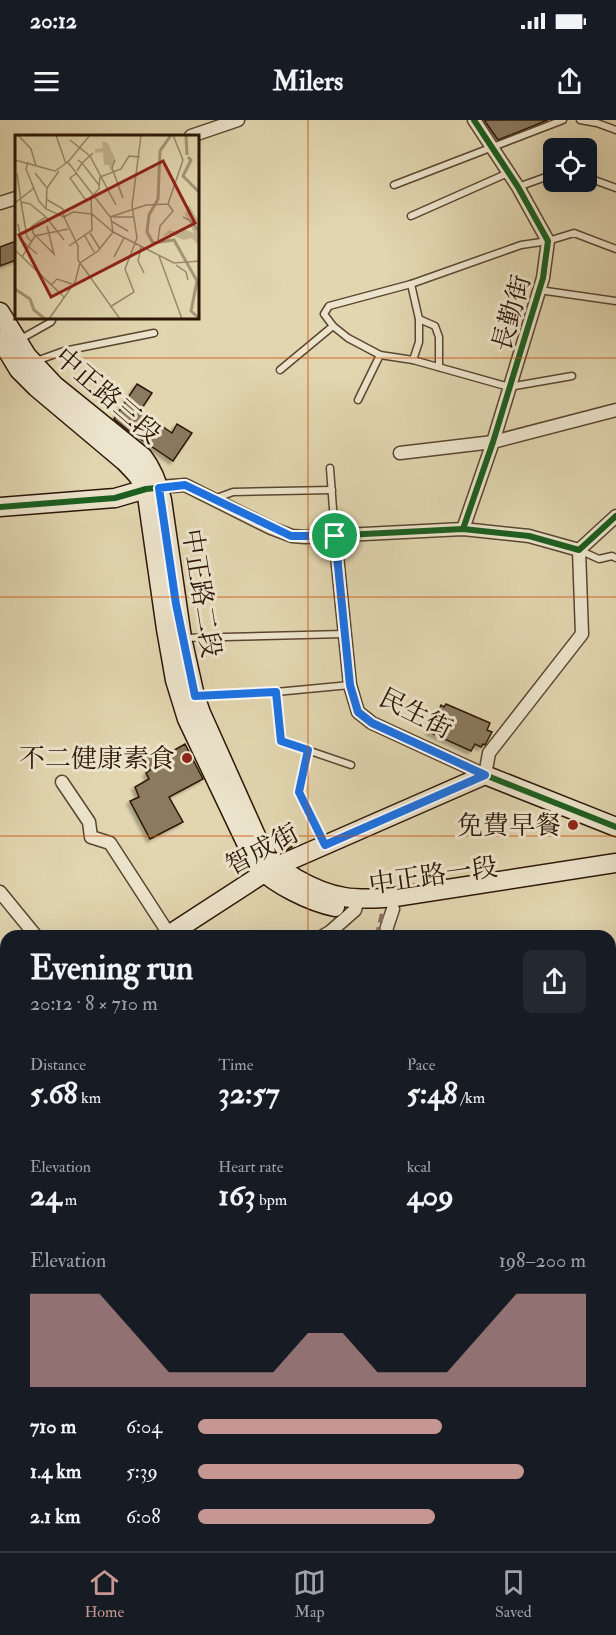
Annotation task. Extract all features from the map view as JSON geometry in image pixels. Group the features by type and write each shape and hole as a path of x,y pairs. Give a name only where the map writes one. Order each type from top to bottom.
{"main road":[{"name":"中正路三段","path":"0,312 19,370 152,488"},
{"name":"中正路三段","path":"9,340 54,385 143,457 153,471 152,488"},
{"path":"0,507 115,498 152,488"},
{"name":"中正路二段","path":"152,488 182,638 188,697"},
{"name":"中正路二段","path":"152,488 166,629 175,680 201,713 268,858 270,869"},
{"name":"民生街","path":"485,775 616,827"},
{"name":"智成街","path":"176,930 270,869 485,775"},
{"name":"中正路一段","path":"357,904 616,863"},
{"name":"中正路一段","path":"270,869 357,904 388,909 616,875"}],"street":[{"path":"194,135 238,120"},
{"path":"474,120 518,187 548,241"},
{"path":"0,203 15,198"},
{"name":"長勤街","path":"463,530 493,442 543,278 548,241"},
{"path":"400,453 493,442 616,410"},
{"path":"152,488 185,485 291,536 463,530 529,536 579,550"},
{"path":"485,775 489,753 582,634 579,550 616,516"},
{"name":"民生街","path":"335,536 350,685 358,712 372,723 485,775"},
{"path":"62,782 89,822 91,837 110,843 165,930"},
{"path":"0,892 31,930"},
{"path":"332,930 357,904"},
{"path":"379,930 388,909"},
{"path":"385,930 388,909"}],"lane":[{"path":"394,185 564,120"},
{"path":"580,120 616,130"},
{"path":"411,216 508,173"},
{"path":"518,187 543,178"},
{"path":"597,181 616,188"},
{"path":"572,376 509,387 413,360 380,355 348,338 333,326 324,314 329,306 411,284 521,245 548,241 574,233 616,249"},
{"path":"411,284 419,319 419,342 413,360"},
{"path":"539,290 616,301"},
{"path":"419,319 435,326 439,337 439,367"},
{"path":"9,340 52,320"},
{"path":"280,370 333,326"},
{"path":"33,363 64,351 154,333"},
{"path":"358,400 380,355"},
{"path":"330,468 335,536"},
{"path":"213,500 233,492 332,490"},
{"path":"579,550 599,559 612,556 616,558"},
{"path":"182,638 344,634"},
{"path":"188,697 350,685"},
{"path":"276,692 281,741 351,765"},
{"path":"308,750 299,792 325,845"}],"building":[{"path":"484,120 548,120 498,140"},
{"path":"15,241 15,260 0,266 0,247"},
{"path":"137,384 152,393 140,411 172,433 177,424 192,433 173,461 114,419"},
{"path":"446,704 490,723 487,730 492,732 485,745 481,747 475,744 471,751 429,732 433,717 435,719 441,705 444,707"},
{"path":"185,744 203,779 169,797 183,822 150,839 130,801 139,797 135,787 149,779 146,773 150,770 143,756 155,750 156,755 168,748 171,752"},
{"path":"284,831 292,847 280,853 270,839"}],"marked path":[{"path":"378,930 383,910"}],"cycle path":[{"path":"463,529 493,442 543,278 548,241 518,187 474,120"},
{"path":"0,507 115,498 146,489 185,485 271,528 292,536 463,529 529,536 579,550 616,516"},
{"path":"335,536 350,685 358,712 372,723 485,775 616,827"}],"place":[{"name":"不二健康素食","path":"187,758"},
{"name":"免費早餐","path":"573,825"}],"route":[{"path":"185,485 291,536 335,536 350,685 358,712 372,723 485,775 325,845 299,792 308,750 281,741 276,692 195,696 176,604 159,488 185,485"}]}
